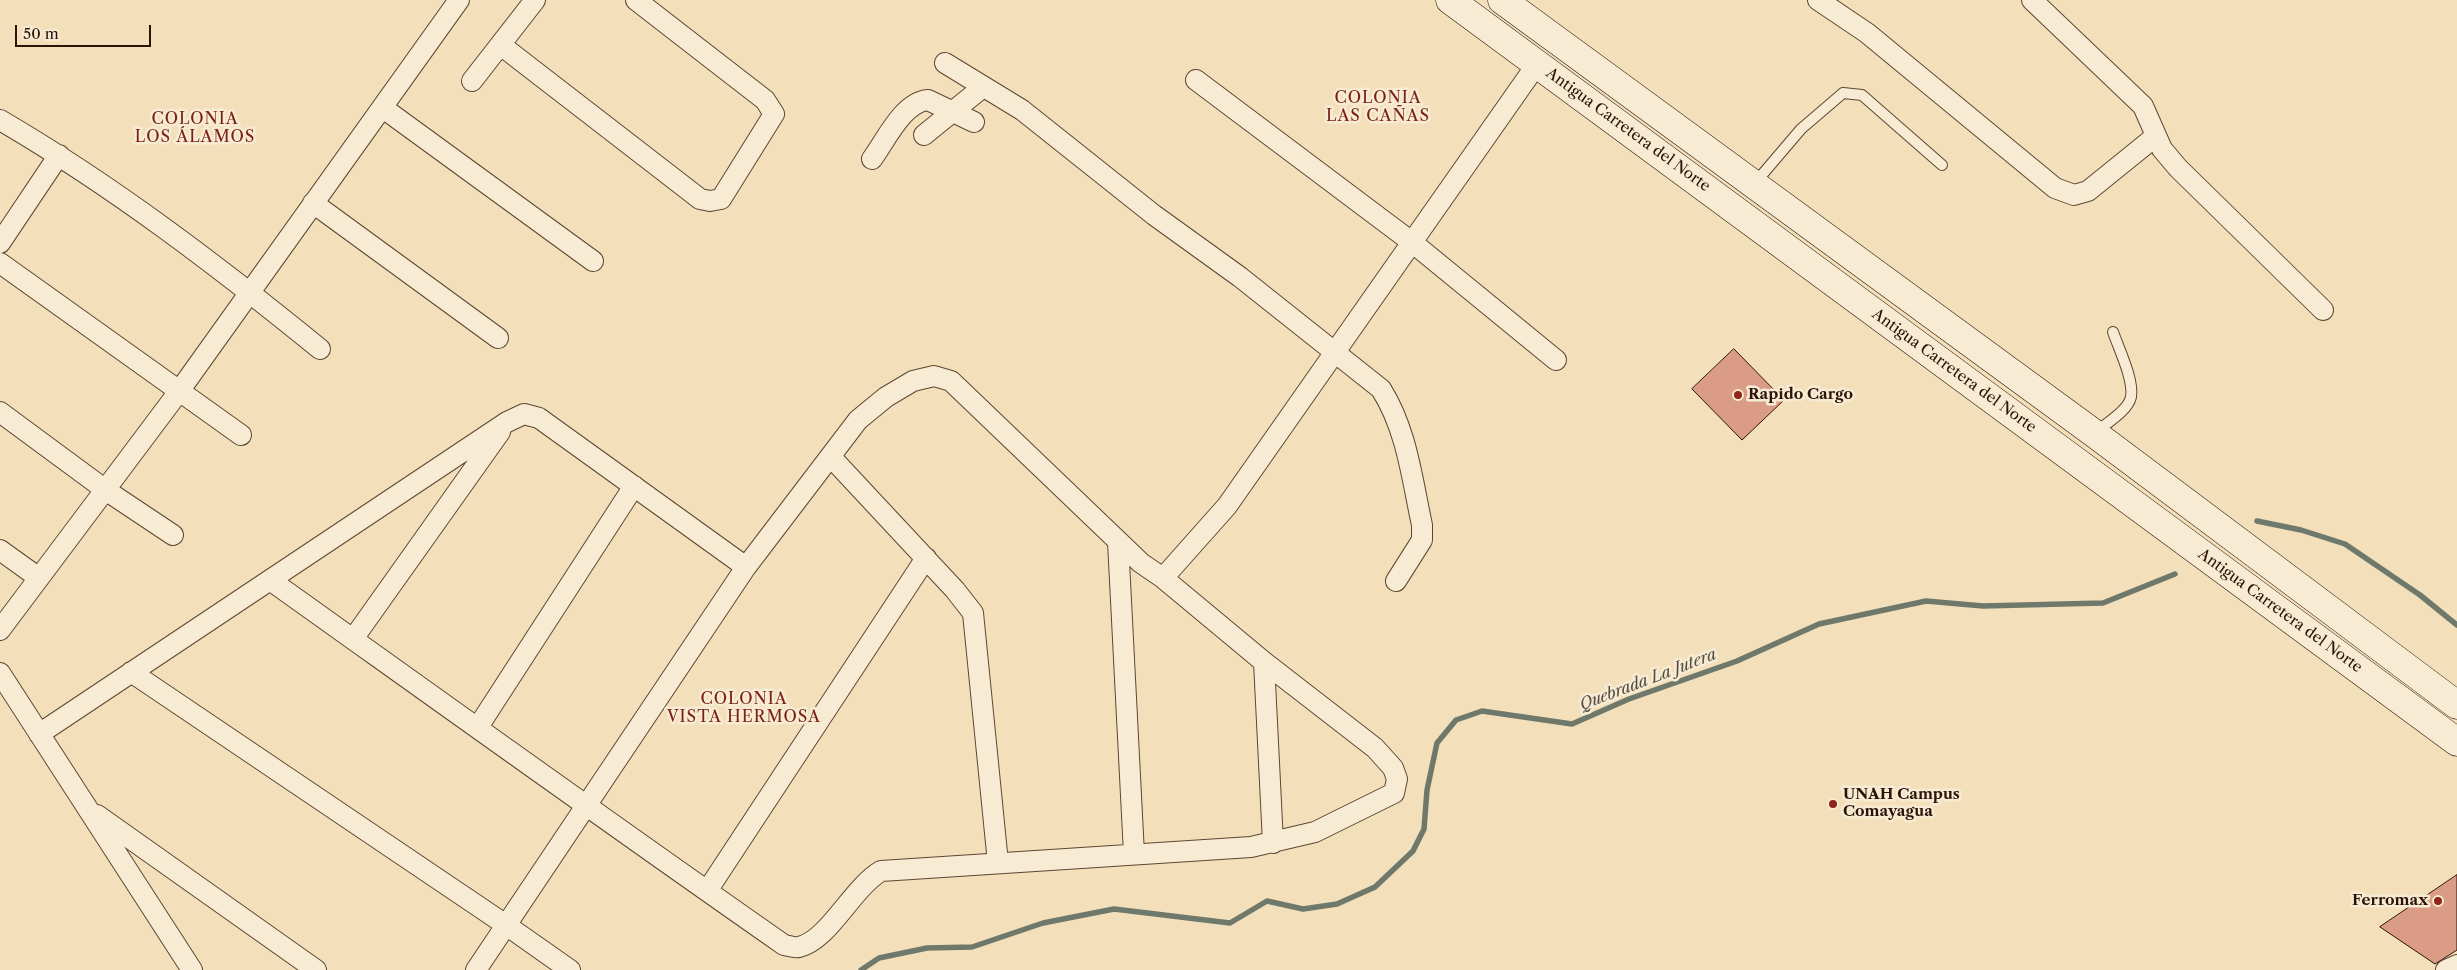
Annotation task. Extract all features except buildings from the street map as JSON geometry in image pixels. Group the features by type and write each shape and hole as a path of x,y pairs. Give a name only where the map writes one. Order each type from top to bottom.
{"main road":[{"name":"Antigua Carretera del Norte","path":"1450,0 2457,742"},
{"name":"Antigua Carretera del Norte","path":"1502,0 1753,186 2094,434 2457,705"}],"street":[{"path":"0,630 107,491 459,0"},
{"path":"472,81 502,46 535,0"},
{"path":"502,46 700,200 721,199 774,114 766,100 636,0"},
{"path":"1818,0 1867,33 2055,188 2074,195 2088,191 2156,136"},
{"path":"2032,0 2143,106 2162,149 2178,168 2322,310"},
{"path":"944,63 1022,110 1154,215 1240,277 1381,389 1393,408 1402,432 1422,525 1422,540 1396,581"},
{"path":"1163,578 1227,506 1537,64"},
{"path":"1196,80 1413,243 1556,360"},
{"path":"924,135 983,87"},
{"path":"872,159 903,116 922,100 928,100 974,122"},
{"path":"383,108 593,261"},
{"path":"0,120 60,155 250,292 320,348"},
{"path":"0,243 60,155"},
{"path":"313,203 498,338"},
{"path":"0,262 241,435"},
{"path":"270,580 353,638 478,728 587,805 707,891 784,945 797,948 808,944 819,936 868,879 881,871 1273,843 1314,832 1394,794 1397,779 1393,768 1375,748 1264,662 1118,542 951,381 934,376 913,382 886,397 858,420 746,567 587,805 476,970"},
{"path":"0,412 107,491 173,534"},
{"path":"39,734 506,422 524,414 539,418 746,567"},
{"path":"353,638 506,422"},
{"path":"831,456 926,558 973,613 998,863"},
{"path":"478,728 634,486"},
{"path":"1118,542 1134,854"},
{"path":"0,550 39,578"},
{"path":"707,891 926,558"},
{"path":"1264,662 1273,843"},
{"path":"131,672 570,970"},
{"path":"0,673 192,970"},
{"path":"87,808 316,970"},
{"path":"2446,970 2457,965"}],"lane":[{"path":"1753,186 1801,129 1843,93 1862,96 1942,165"},
{"path":"2094,434 2122,410 2131,398 2130,382 2113,332"}],"waterway":[{"name":"Quebrada La Jutera","path":"2257,521 2301,530 2345,544 2420,595 2457,625"},
{"name":"Quebrada La Jutera","path":"861,970 879,958 927,948 972,947 1043,923 1114,909 1230,923 1267,901 1303,909 1337,904 1375,887 1413,851 1424,829 1427,790 1437,743 1456,720 1482,711 1572,724 1629,699 1737,661 1819,624 1926,601 1983,606 2103,603 2175,574"}],"place":[{"name":"Rapido Cargo","path":"1738,395"},
{"name":"UNAH Campus Comayagua","path":"1833,804"},
{"name":"Ferromax","path":"2438,901"}],"district":[{"name":"COLONIA LAS CAÑAS","path":"1378,107"},
{"name":"COLONIA LOS ÁLAMOS","path":"195,128"},
{"name":"COLONIA VISTA HERMOSA","path":"744,708"}]}
